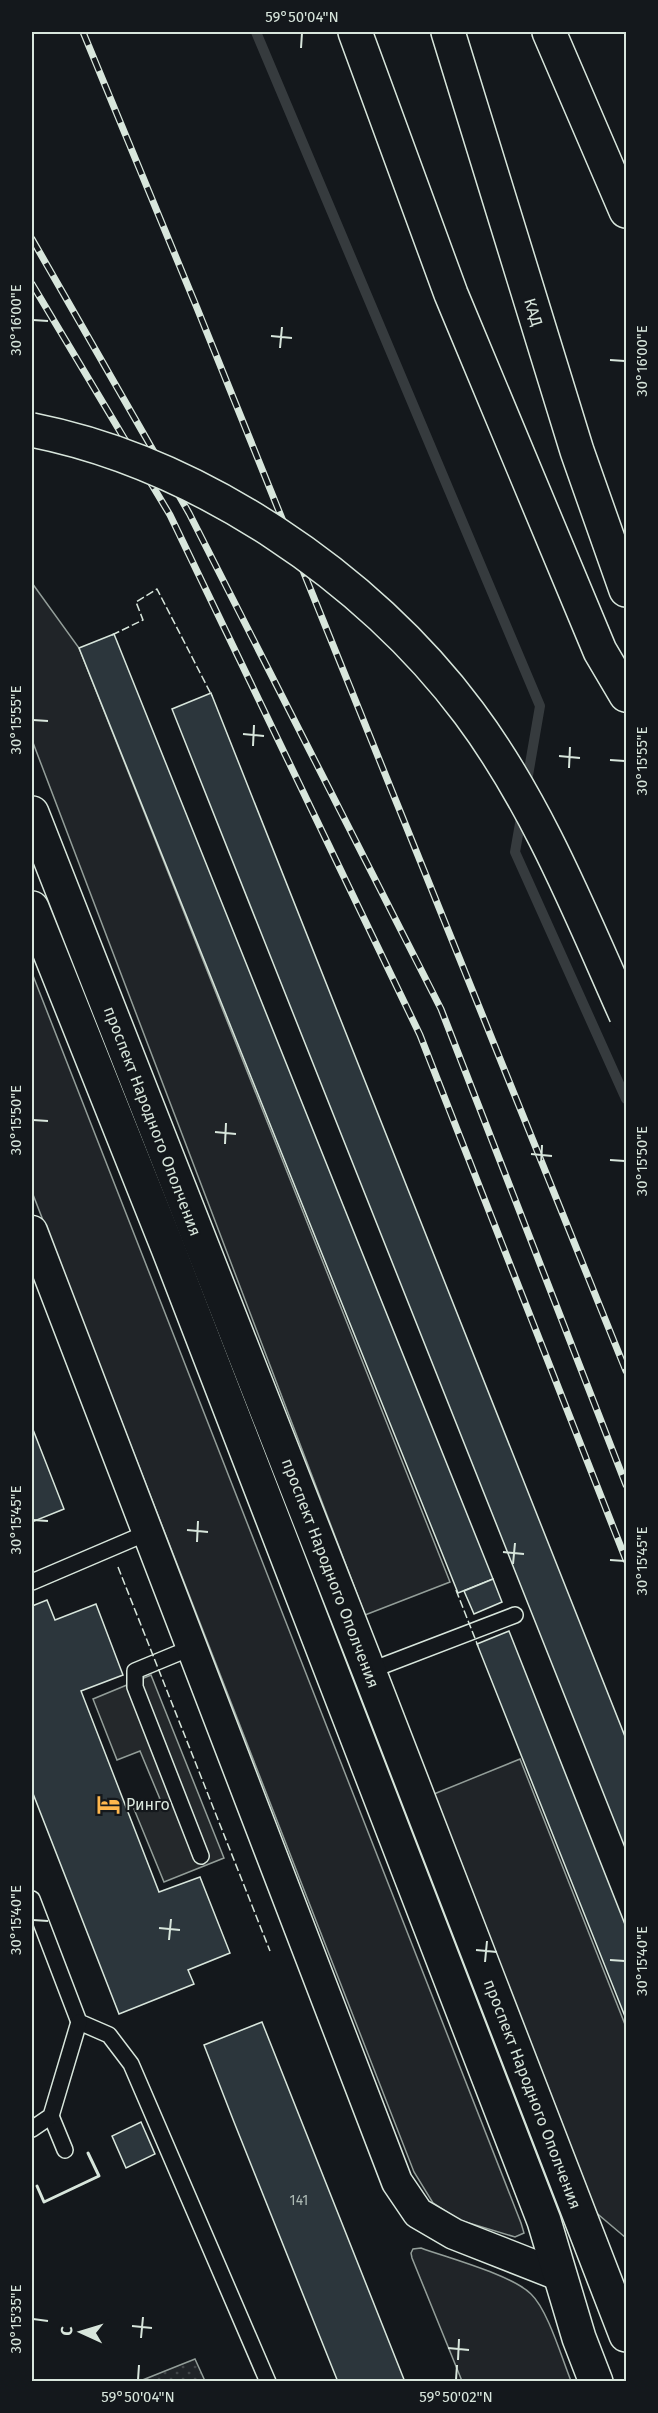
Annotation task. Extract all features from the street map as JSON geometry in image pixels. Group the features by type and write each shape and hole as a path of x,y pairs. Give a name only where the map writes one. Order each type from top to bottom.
{"main road":[{"path":"355,32 452,294 600,651 627,695"},
{"name":"КАД","path":"448,32 577,451 627,590"},
{"path":"549,32 627,211"},
{"path":"32,430 71,438 188,484 289,542 337,576 381,617 427,663 469,713 503,765 533,816 627,1015"},
{"name":"проспект Народного Ополчения","path":"32,813 627,2335"},
{"name":"проспект Народного Ополчения","path":"32,908 168,1248 544,2221 579,2338 596,2382"}],"street":[{"path":"32,1231 397,2182 418,2213 454,2234 561,2276"}],"lane":[{"path":"32,1582 149,1532"},
{"path":"369,1671 515,1615"},
{"path":"193,1647 135,1671 135,1687 201,1856"},
{"path":"32,1899 79,2022 51,2116 65,2150"},
{"path":"79,2022 109,2035 131,2064 268,2382"},
{"path":"32,2129 51,2116"}],"shaded area":[{"path":"32,583 79,648 450,1582 365,1615 32,740"},
{"path":"32,973 521,2223 524,2233 515,2237 459,2220 433,2203 414,2172 32,1192"},
{"path":"151,1675 224,1858 164,1882 134,1809 160,1799 140,1751 117,1760 93,1699"},
{"path":"520,1759 626,2027 626,2238 593,2210 434,1794"},
{"path":"421,2248 510,2280 531,2294 549,2323 571,2381 462,2381 412,2258 413,2249"},
{"path":"195,2359 205,2381 140,2381"}],"building":[{"path":"114,634 493,1579 458,1593 79,648"},
{"path":"211,693 626,1739 626,1850 172,709"},
{"path":"32,1427 64,1509 32,1522"},
{"path":"493,1579 502,1602 474,1614 464,1591"},
{"path":"47,1600 55,1620 96,1604 123,1675 81,1691 159,1892 200,1877 230,1953 188,1970 194,1984 119,2014 32,1791 32,1606"},
{"path":"509,1631 626,1927 626,2019 477,1644"},
{"path":"262,2022 405,2382 338,2382 234,2122 204,2045"},
{"path":"141,2122 155,2154 126,2168 112,2136"}],"waterway":[{"path":"256,32 540,706 526,787"},
{"path":"522,812 515,852 626,1099"}],"railway":[{"path":"83,32 197,308 626,1371"},
{"path":"32,239 189,513 441,1009 626,1485"},
{"path":"32,284 170,515 420,1035 626,1560"}],"fence":[{"path":"112,635 143,620 136,602 157,589 212,696"},
{"path":"118,1567 270,1951"},
{"path":"456,1590 478,1646"}],"wall":[{"path":"37,2186 44,2202 99,2176 88,2153"}],"place":[{"name":"Ринго","path":"108,1804"}]}
